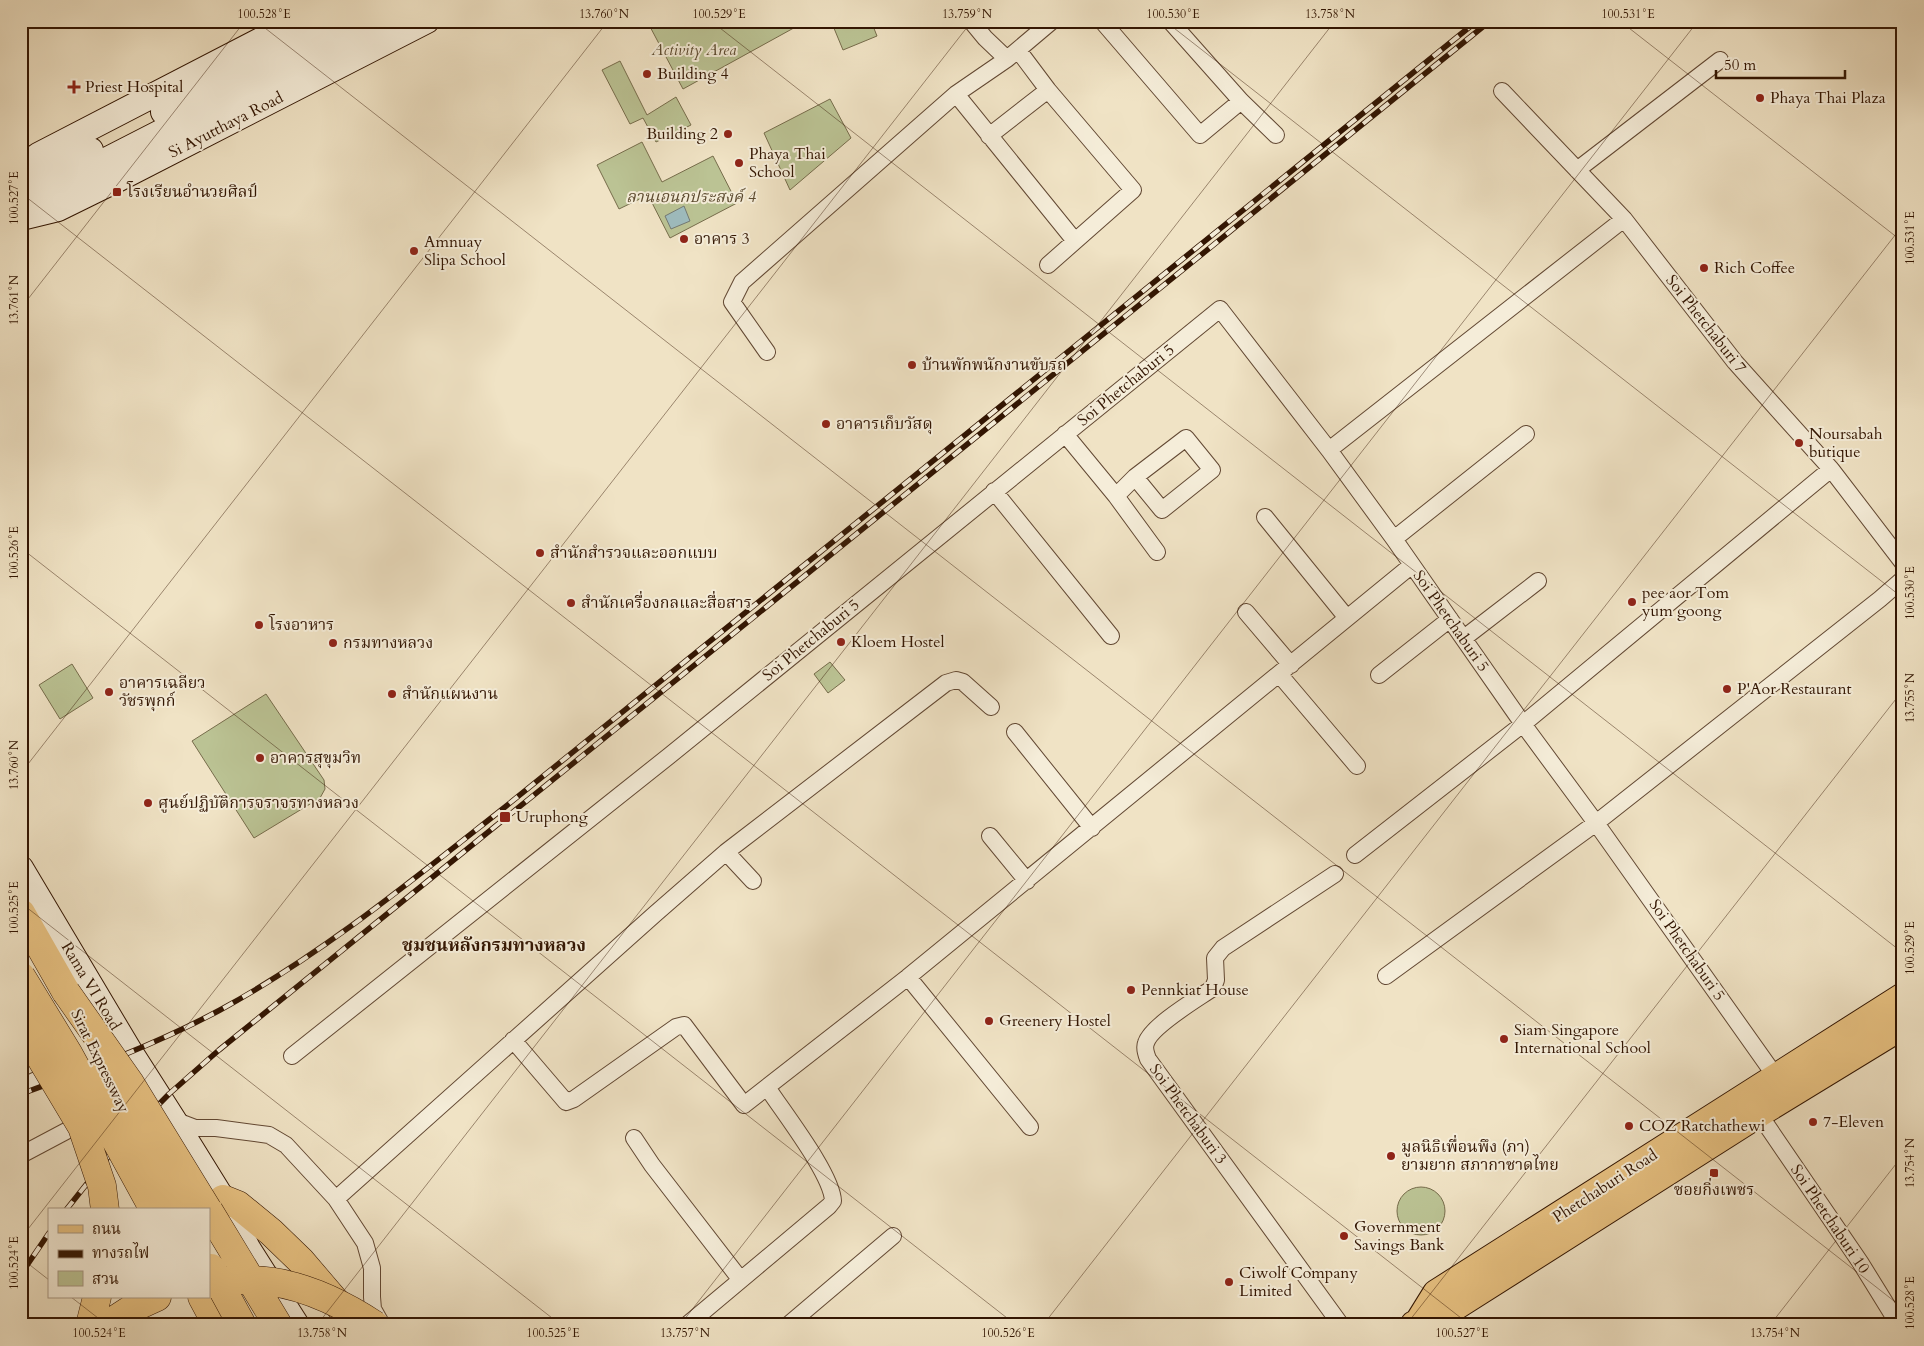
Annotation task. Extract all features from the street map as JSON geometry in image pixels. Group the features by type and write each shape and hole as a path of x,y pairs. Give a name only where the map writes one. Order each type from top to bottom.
{"highway":[{"name":"Sirat Expressway","path":"21,913 66,992 124,1110 177,1208"},
{"name":"Sirat Expressway","path":"21,976 68,1053 153,1208"},
{"path":"66,992 213,1207 278,1325"},
{"path":"21,1025 82,1127 102,1186 104,1208"},
{"path":"213,1207 238,1205 272,1232 332,1296 354,1325"},
{"path":"210,1267 242,1325"},
{"path":"210,1284 246,1280 266,1281 296,1287 351,1309 375,1325"},
{"path":"90,1325 98,1298"},
{"path":"107,1325 133,1308 155,1298"},
{"path":"203,1298 217,1325"}],"main road":[{"path":"21,167 38,156 296,21"},
{"path":"21,180 43,173 98,146 340,21"},
{"name":"Si Ayutthaya Road","path":"21,210 55,186 377,21"},
{"name":"Si Ayutthaya Road","path":"21,218 58,209 427,21"},
{"path":"213,105 224,126"},
{"name":"Rama VI Road","path":"21,868 130,1052 169,1112 213,1207 248,1248 296,1325"},
{"path":"21,996 143,1208"},
{"name":"Phetchaburi Road","path":"1417,1324 1436,1294 1903,996"},
{"name":"Phetchaburi Road","path":"1417,1324 1449,1311 1759,1114 1903,1026"},
{"path":"112,1154 169,1112"},
{"path":"195,1298 210,1325"}],"street":[{"path":"971,21 985,38 1012,55 1048,90 1133,190 1048,265"},
{"path":"767,352 732,302 742,282 956,94 1012,55 1052,21"},
{"path":"1102,21 1200,135 1241,101"},
{"path":"1170,21 1241,101 1276,135"},
{"path":"1577,170 1720,60"},
{"path":"989,136 1048,90"},
{"name":"Soi Phetchaburi 7","path":"1502,91 1624,219 1735,362 1831,469 1903,562"},
{"path":"956,94 1075,241"},
{"path":"1329,450 1624,219"},
{"name":"Soi Phetchaburi 5","path":"292,1056 669,756 1220,309 1394,538 1523,724 1596,822 1776,1077"},
{"path":"1066,434 1116,496 1157,552"},
{"path":"1394,538 1526,434"},
{"path":"1116,496 1135,476 1186,438 1212,470 1162,510 1135,476"},
{"path":"1355,855 1523,724 1831,469"},
{"path":"994,492 1110,636"},
{"path":"1265,517 1347,618"},
{"path":"512,1040 566,1102 574,1100 676,1027 684,1025 744,1105 1027,881 1412,565"},
{"path":"1386,976 1596,822 1903,579"},
{"path":"1464,638 1538,581"},
{"path":"1246,612 1285,670 1358,766"},
{"path":"1379,675 1450,620"},
{"path":"336,1199 512,1040 726,852 946,683 956,680 963,682 992,706"},
{"path":"1015,732 1092,828"},
{"path":"990,836 1027,881"},
{"path":"726,852 753,881"},
{"name":"Soi Phetchaburi 3","path":"1335,874 1223,948 1215,958 1216,980 1213,988 1158,1026 1146,1042 1145,1048 1148,1059 1340,1325"},
{"path":"908,977 1030,1127"},
{"path":"21,1085 63,1068"},
{"path":"687,1325 829,1206 833,1200 829,1184 821,1169 767,1087"},
{"path":"169,1112 195,1128 216,1128 268,1135 286,1145 336,1199 365,1243 372,1268 374,1309 382,1325"},
{"name":"Soi Phetchaburi 10","path":"1759,1114 1860,1262 1899,1325"},
{"path":"21,1155 92,1117"},
{"path":"634,1138 652,1166 740,1279"},
{"path":"788,1325 893,1236"}],"green space":[{"name":"Activity Area","path":"647,21 799,21 801,24 683,89"},
{"path":"831,21 871,21 877,36 843,50"},
{"path":"620,61 647,115 676,97 691,125 656,142 643,118 630,124 602,70"},
{"path":"830,99 851,138 790,190 764,133"},
{"name":"ลานเอนกประสงค์ 4","path":"642,142 662,182 713,156 737,203 670,238 648,195 619,209 597,165"},
{"path":"830,662 845,680 828,693 814,674"},
{"path":"72,664 93,698 60,719 39,685"},
{"path":"266,694 324,780 325,789 320,798 254,838 192,741"},
{"path":"1416,1187 1426,1187 1438,1194 1445,1206 1445,1216 1438,1228 1426,1235 1416,1235 1408,1231 1401,1224 1397,1216 1397,1206 1401,1198 1408,1191"}],"water":[{"path":"684,206 690,221 671,229 665,216"}],"railway":[{"path":"21,1094 172,1034 257,989 329,942 500,811 1477,21"},
{"path":"68,1208 112,1152 169,1094 219,1050 1490,21"},
{"path":"21,1274 48,1234"}],"place":[{"name":"Building 4","path":"647,74"},
{"name":"Priest Hospital","path":"74,87"},
{"name":"Phaya Thai Plaza","path":"1760,98"},
{"name":"Building 2","path":"728,134"},
{"name":"Phaya Thai School","path":"739,163"},
{"name":"โรงเรียนอำนวยศิลป์","path":"117,192"},
{"name":"อาคาร 3","path":"684,239"},
{"name":"Amnuay Slipa School","path":"414,251"},
{"name":"Rich Coffee","path":"1704,268"},
{"name":"บ้านพักพนักงานขับรถ","path":"912,365"},
{"name":"อาคารเก็บวัสดุ","path":"826,424"},
{"name":"Noursabah butique","path":"1799,443"},
{"name":"สำนักสำรวจและออกแบบ","path":"540,553"},
{"name":"pee aor Tom yum goong","path":"1632,602"},
{"name":"สำนักเครื่องกลและสื่อสาร","path":"571,603"},
{"name":"โรงอาหาร","path":"259,625"},
{"name":"Kloem Hostel","path":"841,642"},
{"name":"กรมทางหลวง","path":"333,643"},
{"name":"P'Aor Restaurant","path":"1727,689"},
{"name":"อาคารเฉลียว วัชรพุกก์","path":"109,692"},
{"name":"สำนักแผนงาน","path":"392,694"},
{"name":"อาคารสุขุมวิท","path":"260,758"},
{"name":"ศูนย์ปฏิบัติการจราจรทางหลวง","path":"148,803"},
{"name":"Uruphong","path":"505,817"},
{"name":"Pennkiat House","path":"1131,990"},
{"name":"Greenery Hostel","path":"989,1021"},
{"name":"Siam Singapore International School","path":"1504,1039"},
{"name":"7-Eleven","path":"1813,1122"},
{"name":"COZ Ratchathewi","path":"1629,1126"},
{"name":"มูลนิธิเพื่อนพึง (ภา) ยามยาก สภากาชาดไทย","path":"1391,1156"},
{"name":"ซอยกิ่งเพชร","path":"1714,1173"},
{"name":"Government Savings Bank","path":"1344,1236"},
{"name":"Ciwolf Company Limited","path":"1229,1282"}],"district":[{"name":"ชุมชนหลังกรมทางหลวง","path":"494,945"}]}
